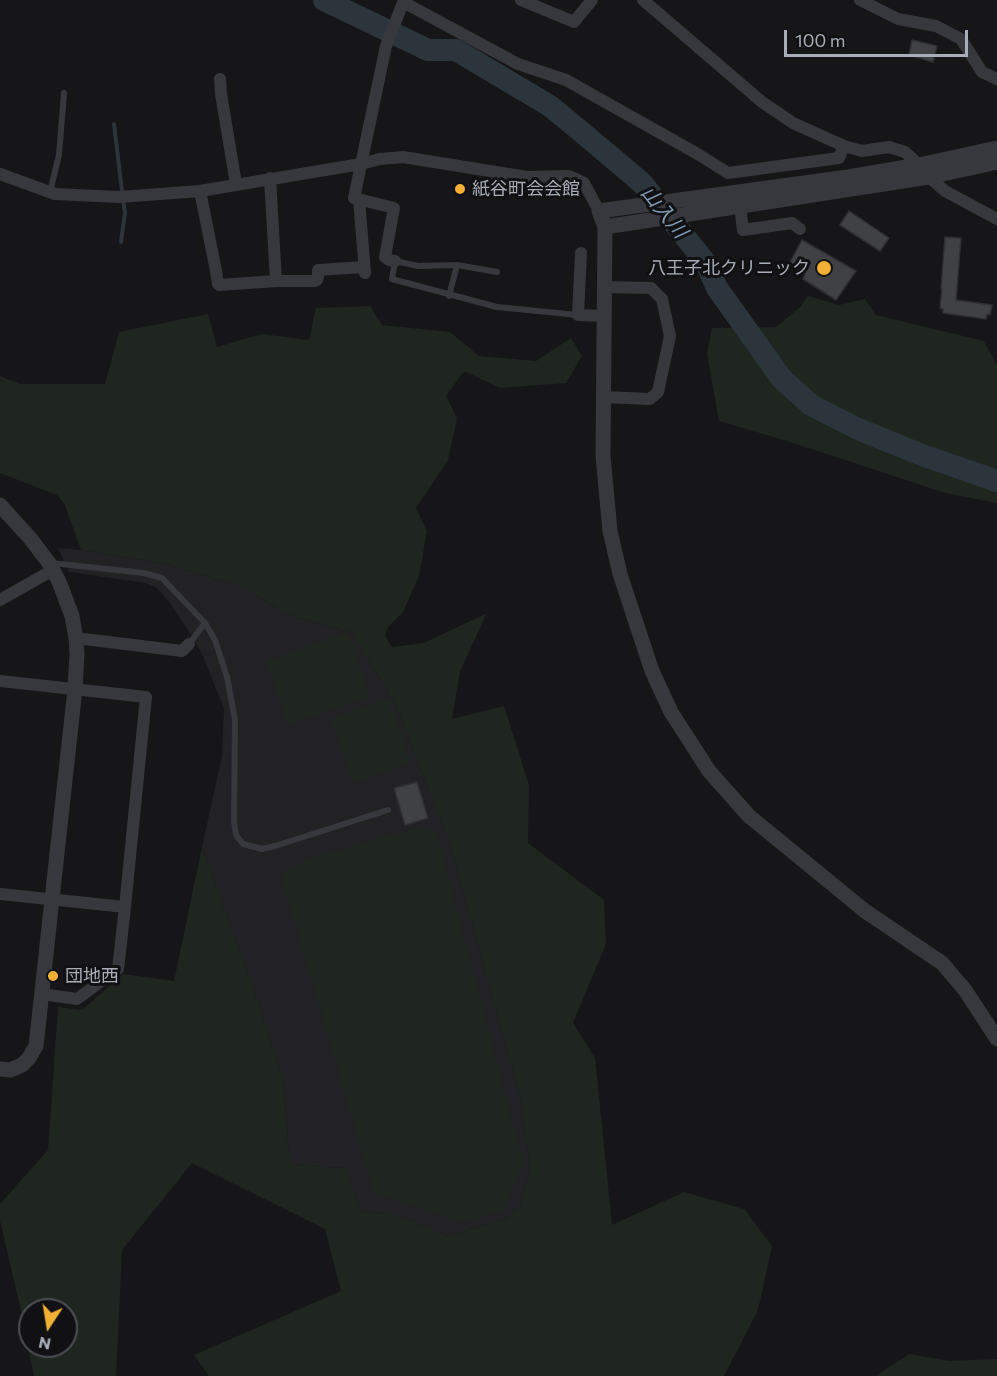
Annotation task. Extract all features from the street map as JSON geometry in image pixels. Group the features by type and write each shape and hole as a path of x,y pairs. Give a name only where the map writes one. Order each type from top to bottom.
{"street":[{"path":"521,0 574,21 592,0"},
{"path":"643,0 762,102 793,123 844,146 862,151 889,147 905,152 945,191 997,219"},
{"path":"860,0 898,19 936,26 961,39 982,72 997,79"},
{"path":"395,261 385,256 394,208 354,198 386,46 403,3 518,64 566,80 728,173 839,158 844,146"},
{"path":"220,79 236,184"},
{"path":"599,211 848,177 997,148"},
{"path":"0,174 55,194 119,197 200,191 380,159 403,157 527,177 569,176 584,183 605,227 603,456 610,531 620,574 652,671 671,712 710,771 749,816 866,910 942,963 965,990 997,1040"},
{"path":"605,227 929,177 997,162"},
{"path":"270,178 276,281"},
{"path":"200,191 219,285 314,281 317,280 318,270 365,270 359,199"},
{"path":"740,206 743,230 792,223 800,229"},
{"path":"580,253 578,315 604,316"},
{"path":"603,397 650,399 658,392 670,336 662,299 651,288 605,286"},
{"path":"0,505 30,538 51,566 72,616 77,654 36,1046 22,1065 10,1070 0,1069"},
{"path":"0,600 51,566"},
{"path":"76,638 182,651 189,644"},
{"path":"0,681 146,697 118,969 77,999 42,994"},
{"path":"0,894 125,907"}],"lane":[{"path":"50,192 59,155 64,93"},
{"path":"497,272 456,265 418,266 395,261 392,279 497,307 578,315"},
{"path":"449,296 456,265"},
{"path":"51,566 144,573 162,578 205,623 216,640 227,677 235,720 234,821 236,835 243,844 262,849 388,810"},
{"path":"189,644 205,623"}],"shaded area":[{"path":"808,296 839,305 865,299 876,315 984,341 997,366 997,503 945,493 719,421 707,353 712,328 776,327 800,307"},
{"path":"370,306 382,325 450,332 479,356 536,361 571,338 582,356 566,383 500,388 464,371 446,396 457,418 448,460 416,508 427,531 419,576 403,612 388,627 385,636 392,647 424,643 487,613 460,671 452,719 504,706 529,785 528,843 604,900 606,944 573,1023 595,1058 612,1225 684,1192 744,1209 772,1246 758,1310 724,1376 209,1376 194,1355 341,1291 325,1229 192,1163 122,1250 116,1376 34,1376 30,1358 78,1358 78,1298 18,1298 0,1221 0,1204 48,1150 58,1007 82,1010 123,974 174,981 202,847 283,1079 290,1165 344,1168 362,1212 398,1215 448,1236 505,1219 520,1205 530,1170 521,1100 450,843 395,703 352,633 289,615 241,586 163,563 81,550 64,503 57,495 0,473 0,376 20,384 105,384 119,332 208,314 217,347 262,334 309,340 316,308"},
{"path":"58,548 163,563 241,586 289,615 352,633 395,703 450,843 521,1100 530,1170 520,1205 505,1219 448,1236 398,1215 362,1212 344,1168 290,1165 283,1079 202,847 222,756 224,708 202,654 189,631 157,588 146,583 69,572"},
{"path":"348,633 370,697 288,725 266,661"},
{"path":"389,699 411,763 354,783 331,719"},
{"path":"408,830 436,831 523,1162 502,1212 461,1221 374,1192 281,875 306,860"},
{"path":"910,1354 949,1361 997,1359 997,1376 875,1376"}],"building":[{"path":"912,40 937,46 933,62 909,55"},
{"path":"849,211 889,238 880,251 840,225"},
{"path":"945,237 961,238 956,300 992,305 990,315 987,314 986,319 943,313 943,309 940,308"},
{"path":"802,240 856,271 836,300 803,279 805,275 788,266"},
{"path":"417,782 428,818 405,825 394,788"}],"waterway":[{"name":"山入川","path":"324,0 428,50 456,50 550,106 578,129 642,183 706,263 717,288 782,379 811,405 858,429 922,455 997,481"},
{"path":"114,124 122,191"},
{"path":"121,242 125,213 123,199"}],"place":[{"name":"紙谷町会会館","path":"460,189"},
{"name":"八王子北クリニック","path":"824,268"},
{"name":"団地西","path":"53,976"}]}
